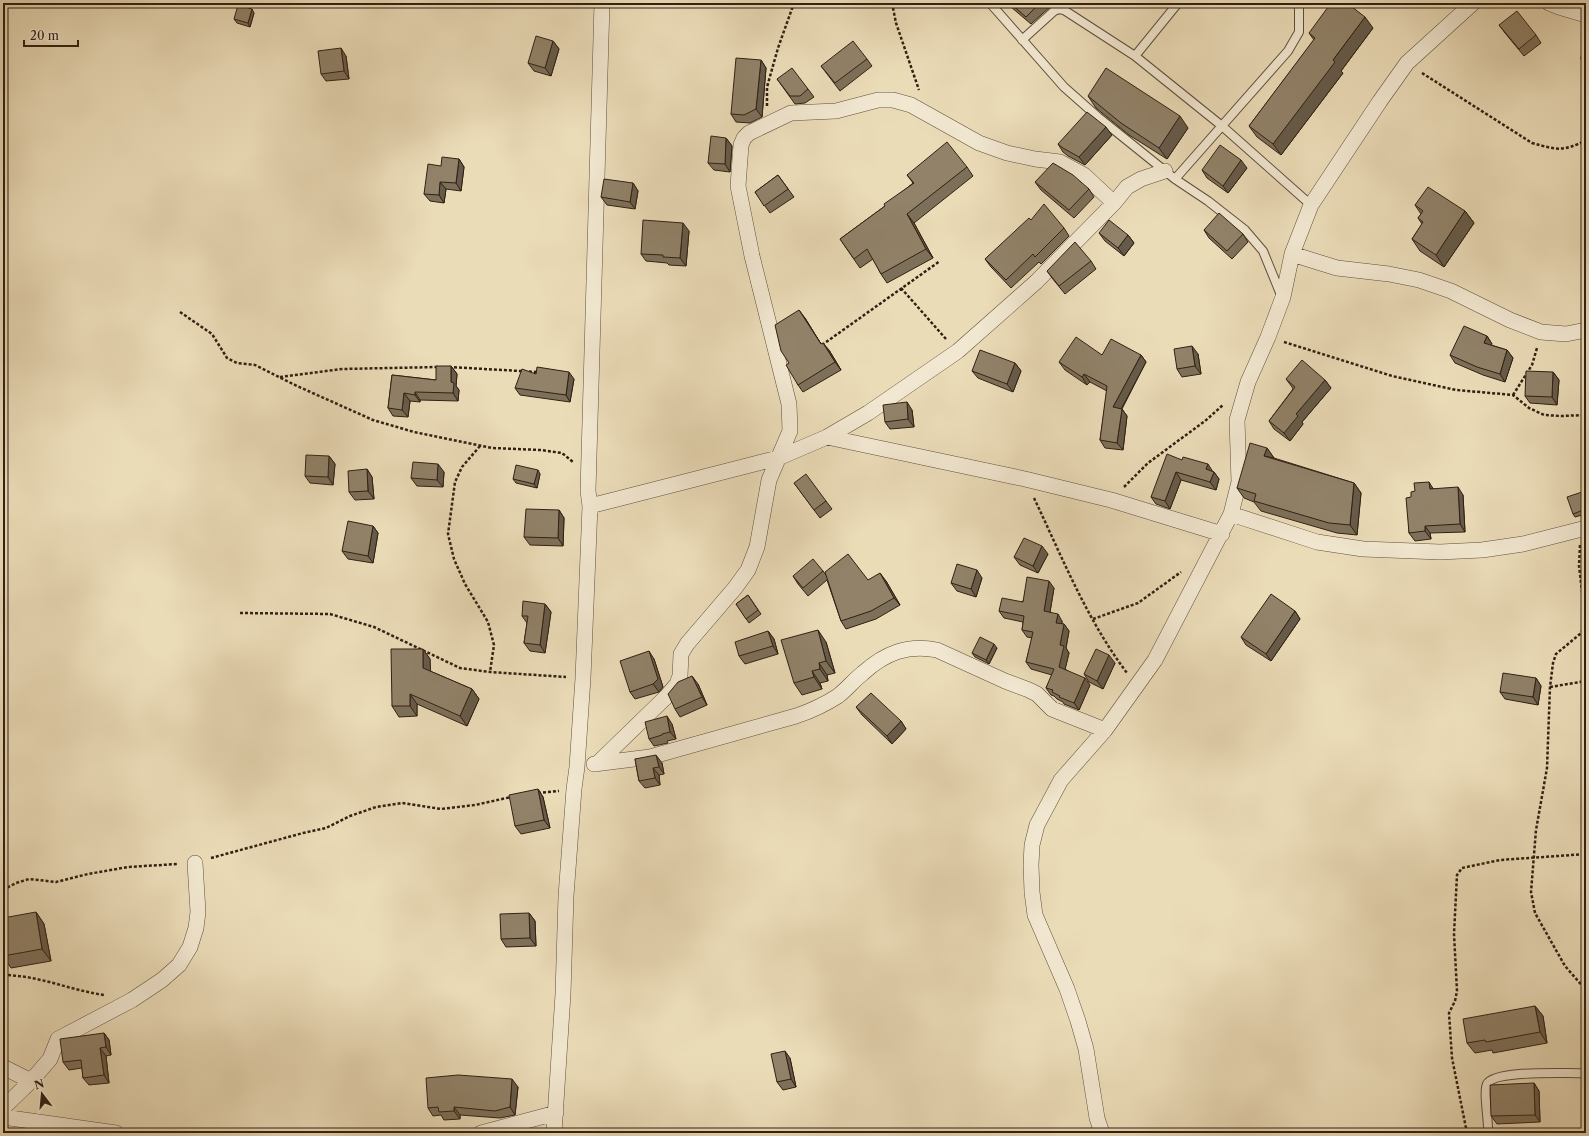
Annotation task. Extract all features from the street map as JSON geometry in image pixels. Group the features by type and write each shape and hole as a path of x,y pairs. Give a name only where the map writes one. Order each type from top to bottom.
{"street":[{"path":"554,1133 563,994 566,896 583,678 590,506 588,491 602,3"},
{"path":"1102,1133 1097,1118 1086,1049 1078,1021 1067,989 1035,915 1031,865 1032,845 1035,832 1046,806 1061,780 1105,730 1155,660 1211,551 1222,534 1231,514 1239,482 1237,420 1248,382 1268,337 1283,297 1292,254 1311,204 1407,63 1473,3"},
{"path":"1549,3 1586,14"},
{"path":"597,764 666,697 677,684 680,676 681,654 687,644 736,588 748,570 758,547 770,480 790,431 789,404 752,256 738,186 741,145 749,132 791,113 836,111 878,100 892,100 911,105 979,143 1007,154 1060,162 1084,175 1114,203"},
{"path":"590,506 778,458 827,437 868,413 958,351 1036,282 1132,183 1170,175"},
{"path":"1292,254 1337,268 1389,274 1419,280 1451,291 1510,320 1541,332 1566,334 1586,330"},
{"path":"827,437 1025,479 1111,500 1222,534"},
{"path":"1231,514 1317,542 1363,549 1440,552 1482,550 1523,544 1584,529"},
{"path":"577,767 650,757 796,716 819,708 839,695 864,671 892,653 907,649 927,648 941,652 1005,682 1030,690 1037,694 1052,709 1105,730"},
{"path":"3,1108 31,1081 50,1059 58,1039 132,1000 162,980 179,965 190,947 196,928 198,912 195,862"},
{"path":"3,1068 31,1081"},
{"path":"480,1133 556,1113"},
{"path":"3,1118 116,1133"}],"lane":[{"path":"990,3 1064,87 1098,117 1170,175 1208,201 1245,230 1263,251 1283,297"},
{"path":"1135,56 1178,3"},
{"path":"1170,175 1222,126 1288,51 1299,32 1298,3"},
{"path":"1022,40 1054,11 1059,9 1064,10 1135,56 1222,126 1311,204"},
{"path":"1488,1133 1485,1092 1487,1084 1494,1078 1508,1074 1586,1074"}],"path":[{"path":"768,124 767,87 778,48 794,3"},
{"path":"892,3 896,23 928,114"},
{"path":"1407,63 1532,143 1549,148 1560,149 1570,148 1586,140"},
{"path":"819,348 940,261"},
{"path":"901,288 941,335 958,351"},
{"path":"180,312 212,334 227,358 237,363 255,365 374,420 414,432 480,446 492,448 541,450 562,453 574,463"},
{"path":"1513,396 1532,366 1541,332"},
{"path":"1268,337 1392,376 1456,390 1513,396 1530,408 1544,415 1586,415"},
{"path":"279,377 342,369 439,367"},
{"path":"447,367 545,372"},
{"path":"1111,500 1148,463 1205,421 1226,402"},
{"path":"480,446 462,467 455,482 448,534 454,559 465,584 488,622 494,645 490,672"},
{"path":"1025,479 1074,584 1117,660 1136,686"},
{"path":"1584,529 1579,566 1584,608 1584,628 1580,634 1556,654 1553,663 1550,687 1547,768 1536,830 1531,892 1535,913 1565,966 1586,990"},
{"path":"1093,619 1138,603 1185,569"},
{"path":"240,613 330,614 374,627 460,668 490,672 583,678"},
{"path":"1550,687 1586,681"},
{"path":"537,793 574,789"},
{"path":"3,890 16,882 29,879 56,882 88,874 128,867 195,862 326,828 350,816 376,807 402,803 441,809 475,805 517,796"},
{"path":"1467,1133 1452,1058 1449,1013 1455,1001 1457,991 1454,934 1457,875 1462,868 1500,860 1586,854"},
{"path":"3,975 20,975 82,992 132,1000"}],"building":[{"path":"1010,3 1040,3 1026,17"},
{"path":"1331,3 1347,3 1365,17 1333,60 1335,62 1273,144 1249,126 1315,38 1309,33"},
{"path":"238,5 252,9 248,23 234,19"},
{"path":"1517,11 1536,35 1519,49 1499,25"},
{"path":"1585,25 1586,59 1581,59"},
{"path":"536,36 553,41 545,68 528,63"},
{"path":"853,41 867,59 835,83 821,66"},
{"path":"341,48 344,71 321,74 318,51"},
{"path":"736,58 761,60 756,109 744,115 731,114"},
{"path":"792,68 808,89 800,96 790,96 777,79"},
{"path":"1106,68 1180,116 1159,148 1121,123 1088,96"},
{"path":"1087,112 1106,127 1079,157 1058,144"},
{"path":"711,136 726,138 725,164 708,163"},
{"path":"947,142 967,167 907,214 926,249 881,274 867,249 854,259 840,239 885,206 884,204 914,183 907,175"},
{"path":"1220,145 1241,160 1223,186 1202,170"},
{"path":"442,157 459,159 456,183 440,182 439,195 424,194 428,164 441,166"},
{"path":"1053,163 1073,175 1089,189 1069,210 1035,182"},
{"path":"778,175 788,189 764,206 755,192"},
{"path":"604,179 633,183 630,202 601,197"},
{"path":"1428,187 1465,211 1436,255 1412,239 1423,222 1418,218 1423,211 1415,205"},
{"path":"1044,204 1064,228 1035,257 1033,254 1006,280 985,259 1029,218 1031,220"},
{"path":"1219,213 1243,234 1227,251 1204,230"},
{"path":"643,220 683,223 680,258 663,257 663,255 641,254"},
{"path":"1109,220 1128,235 1118,248 1099,233"},
{"path":"1075,242 1091,261 1059,286 1047,271"},
{"path":"799,310 821,344 823,343 835,362 798,385 786,365 789,363 781,351 775,325"},
{"path":"1464,326 1487,336 1484,343 1507,350 1500,374 1477,367 1450,355"},
{"path":"1076,337 1102,355 1111,339 1141,355 1113,407 1122,409 1117,443 1100,440 1107,386 1084,374 1082,377 1059,362"},
{"path":"1192,346 1195,366 1177,369 1174,349"},
{"path":"980,350 1015,363 1007,384 972,371"},
{"path":"1302,360 1325,380 1296,414 1298,416 1284,433 1269,421 1295,387 1286,379"},
{"path":"436,366 451,366 451,382 454,383 453,393 415,392 415,395 404,393 402,410 388,408 392,375 436,380"},
{"path":"537,367 569,372 566,395 515,388 522,369 536,374"},
{"path":"1526,371 1553,372 1552,397 1525,396"},
{"path":"907,402 908,419 885,422 883,405"},
{"path":"1250,443 1267,448 1264,456 1354,483 1350,525 1329,523 1254,501 1256,494 1237,488"},
{"path":"1167,454 1182,460 1183,457 1208,464 1206,469 1214,472 1210,482 1176,472 1165,501 1151,497"},
{"path":"306,455 329,456 328,477 305,476"},
{"path":"413,462 438,464 437,480 411,478"},
{"path":"516,465 538,470 534,484 513,479"},
{"path":"367,469 368,491 349,492 348,471"},
{"path":"806,474 826,501 814,510 794,483"},
{"path":"1429,482 1430,489 1458,487 1460,524 1425,526 1425,531 1409,533 1406,498 1411,497 1411,492 1415,491 1414,483"},
{"path":"1585,491 1586,509 1573,514 1567,497"},
{"path":"526,509 559,510 558,538 524,537"},
{"path":"348,521 373,526 368,556 342,551"},
{"path":"1024,538 1042,546 1033,566 1014,557"},
{"path":"848,554 868,580 880,573 894,598 871,611 841,621 825,572"},
{"path":"813,559 823,571 803,588 793,576"},
{"path":"957,564 977,570 971,589 951,583"},
{"path":"1027,577 1049,581 1044,611 1058,614 1056,623 1064,624 1060,645 1064,646 1059,667 1085,678 1074,703 1059,697 1060,696 1052,692 1053,690 1046,688 1054,669 1026,662 1033,632 1022,630 1024,616 999,611 1002,598 1023,602"},
{"path":"1271,594 1295,611 1266,654 1241,637"},
{"path":"748,595 758,610 746,619 736,604"},
{"path":"523,601 545,604 540,645 524,643 528,616 522,616"},
{"path":"818,630 826,661 819,663 820,669 812,671 814,677 794,683 781,640"},
{"path":"768,631 773,646 739,656 735,642"},
{"path":"980,637 994,644 986,660 972,653"},
{"path":"391,649 423,649 423,668 472,689 460,716 410,694 410,706 392,706"},
{"path":"1096,649 1109,655 1097,681 1084,674"},
{"path":"649,651 658,679 653,684 630,692 620,661"},
{"path":"1503,673 1536,678 1533,697 1500,692"},
{"path":"692,676 702,697 675,709 668,694 678,682"},
{"path":"871,693 901,721 887,736 856,707"},
{"path":"667,716 670,732 649,739 645,722"},
{"path":"656,755 659,767 653,768 655,778 639,781 635,759"},
{"path":"538,789 544,820 515,826 509,795"},
{"path":"36,912 42,949 3,956 3,918"},
{"path":"529,913 530,938 501,939 500,914"},
{"path":"1535,1006 1540,1032 1486,1042 1485,1040 1467,1043 1463,1019"},
{"path":"104,1033 106,1047 100,1048 104,1075 83,1078 81,1060 63,1062 60,1039"},
{"path":"785,1051 791,1079 777,1082 771,1054"},
{"path":"458,1075 512,1079 510,1107 495,1111 454,1107 454,1111 439,1112 438,1107 428,1108 426,1078"},
{"path":"1534,1083 1535,1115 1491,1116 1490,1085"}]}
